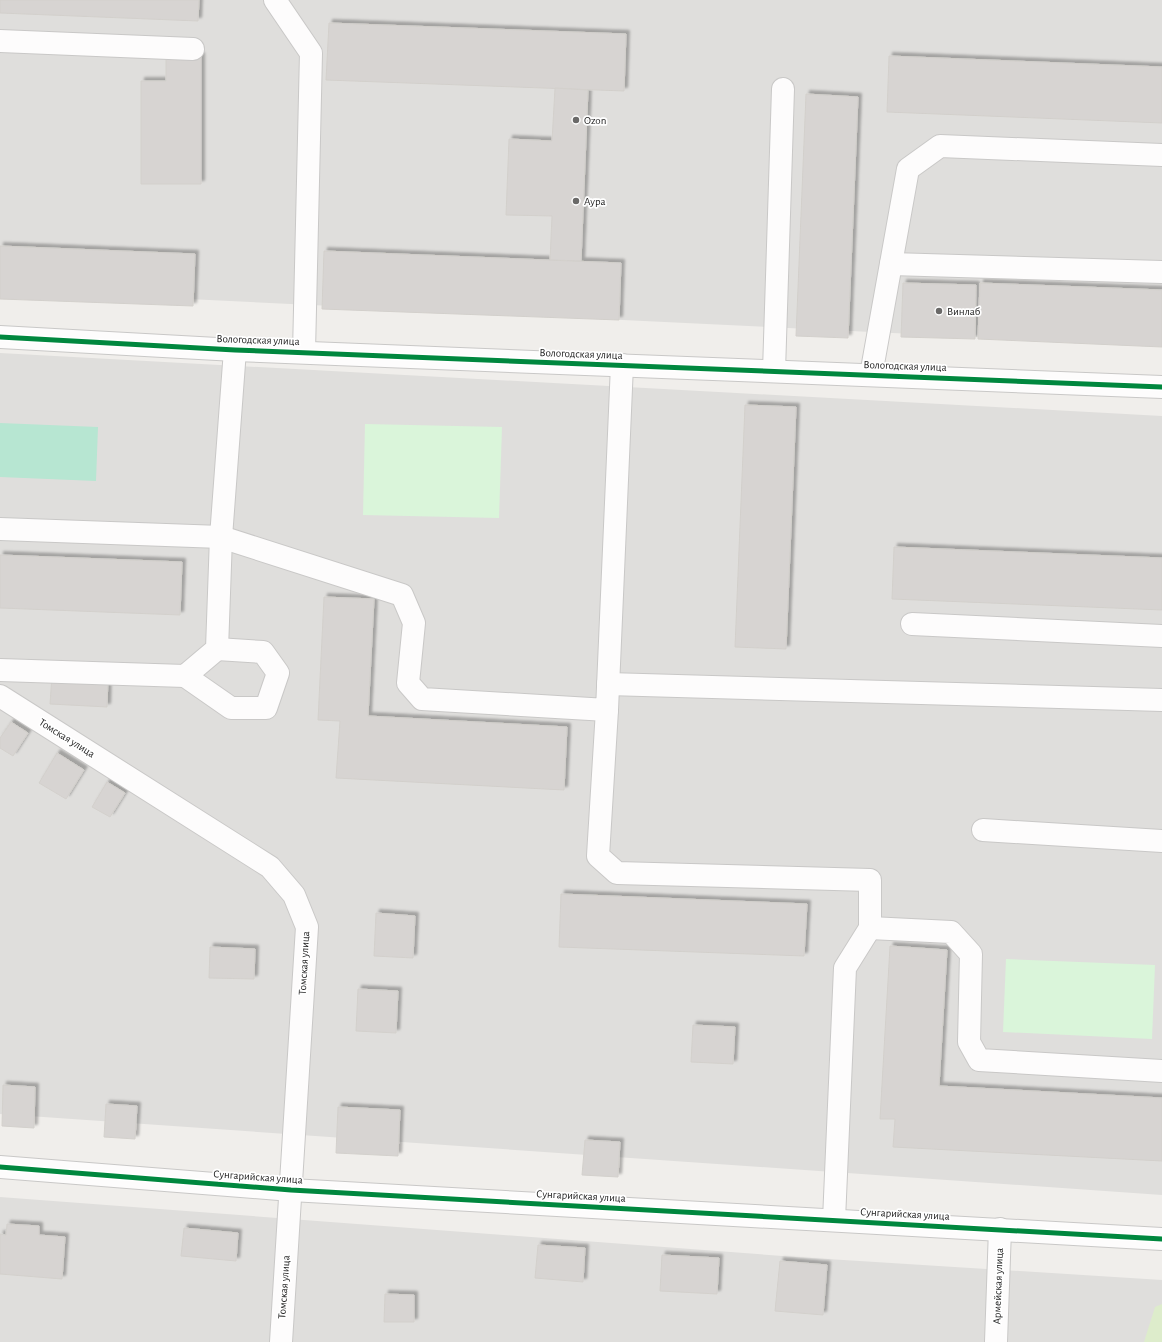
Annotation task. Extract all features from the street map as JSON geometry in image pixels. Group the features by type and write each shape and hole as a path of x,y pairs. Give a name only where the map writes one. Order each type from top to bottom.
{"street":[{"path":"275,0 311,53 304,352"},
{"path":"0,41 192,49"},
{"path":"774,371 783,89"},
{"path":"871,375 908,169 940,146 1162,155"},
{"path":"890,264 1162,272"},
{"name":"Вологодская улица","path":"0,337 235,350 1162,387"},
{"path":"217,648 221,537 235,350"},
{"path":"622,365 607,710 598,856 617,873 870,880 870,928 845,968 834,1220"},
{"path":"0,529 221,537 402,595 414,623 408,683 422,699 607,710"},
{"path":"912,624 1162,636"},
{"path":"0,670 185,676 231,708 266,708 278,673 263,652 217,648 185,676"},
{"path":"608,684 1162,700"},
{"name":"Томская улица","path":"0,696 270,867 294,895 307,927 281,1342"},
{"path":"983,830 1162,841"},
{"path":"870,928 951,932 971,954 969,1042 979,1060 1162,1071"},
{"name":"Сунгарийская улица","path":"0,1167 291,1190 1162,1239"},
{"name":"Армейская улица","path":"996,1342 1000,1229"}],"shaded area":[{"path":"0,0 1162,0 1162,346 0,290"},
{"path":"0,353 1162,416 1162,1195 0,1114"},
{"path":"0,1197 796,1257 1162,1280 1162,1342 0,1342"}],"green space":[{"path":"0,423 98,427 96,481 0,477"},
{"path":"365,424 502,427 499,518 363,515"},
{"path":"1006,959 1155,965 1152,1039 1003,1032"},
{"path":"1162,1304 1162,1342 1144,1342 1155,1307"}],"building":[{"path":"0,0 199,0 198,21 0,13"},
{"path":"329,23 626,34 624,91 326,80"},
{"path":"166,56 201,56 201,184 141,184 141,81 166,81"},
{"path":"889,56 1162,67 1162,123 887,112"},
{"path":"555,88 588,90 581,261 550,260 552,216 506,215 509,139 552,141"},
{"path":"806,94 858,97 848,338 796,336"},
{"path":"0,246 195,254 193,306 0,299"},
{"path":"324,251 621,263 619,320 322,309"},
{"name":"Винлаб","path":"903,283 976,285 975,339 901,337"},
{"path":"980,283 1162,290 1162,347 978,339"},
{"path":"745,405 796,407 786,649 735,647"},
{"path":"894,547 1162,558 1162,610 892,599"},
{"path":"0,555 182,562 180,615 0,608"},
{"path":"324,597 374,599 368,716 567,727 564,790 336,778 340,721 318,720"},
{"path":"52,675 108,678 107,707 50,704"},
{"path":"11,722 28,733 13,756 0,748 0,738"},
{"path":"57,753 84,770 66,799 39,783"},
{"path":"107,782 125,793 110,817 92,807"},
{"path":"561,894 807,904 804,956 559,947"},
{"path":"376,913 415,916 413,958 374,956"},
{"path":"890,946 947,950 939,1086 1162,1098 1162,1161 893,1147 895,1119 880,1119"},
{"path":"210,947 255,949 254,979 209,978"},
{"path":"358,989 398,991 396,1033 356,1031"},
{"path":"693,1025 735,1027 733,1064 691,1062"},
{"path":"3,1085 35,1087 34,1128 2,1126"},
{"path":"106,1104 137,1106 135,1139 104,1137"},
{"path":"338,1107 400,1110 398,1156 336,1153"},
{"path":"585,1140 620,1142 618,1177 582,1175"},
{"path":"7,1224 39,1226 39,1235 65,1237 62,1279 0,1274 0,1234 6,1235"},
{"path":"184,1228 238,1233 236,1261 181,1256"},
{"path":"538,1245 585,1248 583,1282 535,1278"},
{"path":"662,1255 719,1258 717,1294 660,1291"},
{"path":"780,1261 827,1265 823,1315 775,1311"},
{"path":"385,1294 414,1295 414,1322 384,1322"}],"cycle path":[{"path":"0,337 235,350 1162,387"},
{"path":"0,1167 291,1190 1162,1239"}],"place":[{"name":"Ozon","path":"576,120"},
{"name":"Аура","path":"576,201"},
{"name":"Винлаб","path":"939,311"}]}
